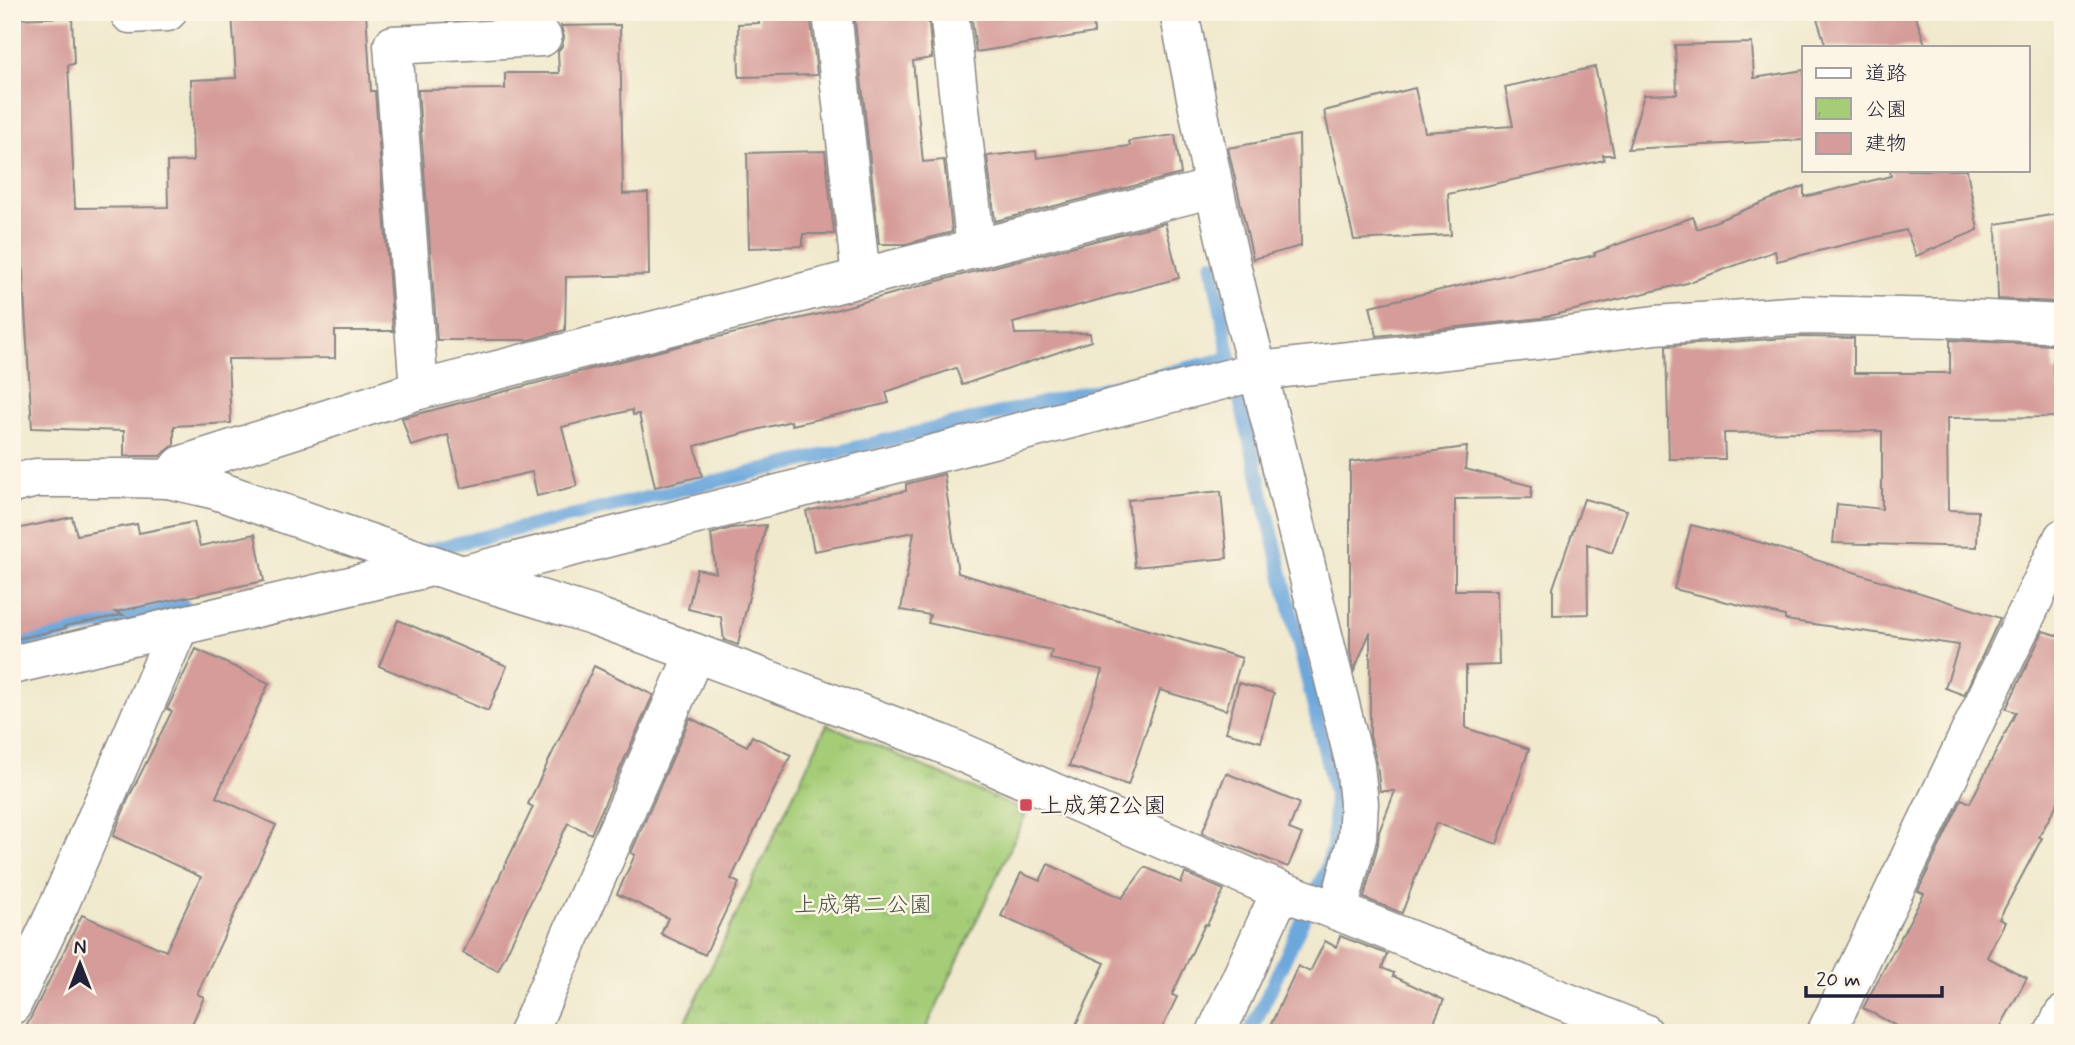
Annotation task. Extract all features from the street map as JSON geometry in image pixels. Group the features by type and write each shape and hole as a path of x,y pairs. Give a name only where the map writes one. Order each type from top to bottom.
{"street":[{"path":"832,12 861,278"},
{"path":"948,12 976,249"},
{"path":"1179,12 1202,191 1243,317 1241,375 1355,765 1359,803 1357,838 1216,1033"},
{"path":"419,390 392,29 542,37"},
{"path":"168,479 182,466 419,390 1202,191"},
{"path":"12,665 179,626 425,562 1241,375 1655,324 1802,315 1950,318 2063,324"},
{"path":"12,484 36,478 168,479 216,490 425,562 592,615 940,743 1311,901 1644,1033"},
{"path":"1826,1033 2063,538"},
{"path":"12,1005 60,904 179,626"},
{"path":"528,1033 695,653"},
{"path":"2054,1033 2063,1015"}],"green space":[{"name":"上成第二公園","path":"827,724 1027,812 924,1033 680,1033"}],"building":[{"path":"232,12 366,12 371,91 375,91 393,331 335,331 335,358 228,359 231,423 174,426 174,445 160,456 124,456 124,431 32,428 22,259 12,259 12,19 72,17 74,64 68,65 75,208 168,207 167,162 193,161 191,80 236,78"},
{"path":"758,12 810,12 817,75 739,77 738,24 759,23"},
{"path":"854,12 928,12 932,58 913,61 923,162 944,160 952,232 906,244 879,244"},
{"path":"971,12 1093,12 1094,33 976,52"},
{"path":"1815,12 1914,12 1926,46 1826,46"},
{"path":"620,25 623,194 648,193 649,275 566,277 565,330 528,340 437,340 418,90 505,89 505,73 559,73 558,51 564,37 561,26"},
{"path":"1752,43 1754,78 1802,70 1802,140 1628,149 1644,95 1677,94 1675,45"},
{"path":"1595,67 1614,155 1603,155 1604,160 1448,194 1451,235 1354,240 1324,111 1415,88 1425,132 1513,126 1505,87"},
{"path":"1175,135 1181,174 995,221 987,156 1036,151 1037,158 1130,146 1129,141"},
{"path":"1299,135 1301,246 1253,259 1228,148"},
{"path":"825,151 834,234 803,234 803,246 749,248 747,153"},
{"path":"1890,172 1967,172 1978,230 1916,256 1906,230 1777,261 1775,251 1687,283 1541,318 1377,336 1370,306 1595,255 1594,253 1693,217 1697,229 1804,186 1804,197 1891,176"},
{"path":"2063,213 2063,296 2053,296 2053,302 1998,299 1996,224"},
{"path":"1165,223 1179,278 1013,323 1015,334 1090,333 1091,341 962,385 956,368 886,392 889,403 792,425 791,421 695,446 702,476 655,487 639,414 633,415 632,410 562,427 577,486 537,496 532,472 461,488 448,435 411,446 402,418 683,345 824,313"},
{"path":"1803,337 1854,338 1854,373 1950,373 1950,340 2053,345 2053,372 2062,372 2063,417 1947,418 1948,510 1978,511 1977,547 1833,543 1837,504 1882,509 1882,431 1724,433 1725,459 1669,459 1666,346"},
{"path":"1467,447 1465,469 1532,486 1531,498 1455,499 1455,590 1497,590 1499,665 1466,666 1466,728 1529,749 1497,844 1436,823 1402,913 1364,898 1379,832 1395,791 1380,791 1370,736 1370,632 1354,671 1350,652 1350,462"},
{"path":"944,474 958,573 1242,658 1226,710 1160,690 1128,785 1069,766 1103,670 1050,659 1052,650 928,623 930,615 901,610 914,532 814,551 806,511 906,491 906,484"},
{"path":"1221,491 1227,558 1135,567 1128,500"},
{"path":"1584,499 1627,510 1612,553 1587,544 1588,614 1553,615 1553,588"},
{"path":"72,517 77,535 137,524 139,533 194,522 200,546 255,534 264,581 115,612 123,615 12,640 12,530"},
{"path":"766,525 738,645 724,640 721,617 688,609 697,569 716,573 711,534 732,528"},
{"path":"1691,525 1759,542 2000,618 1964,695 1945,688 1959,645 1785,620 1785,616 1674,589"},
{"path":"398,620 507,666 488,711 379,666"},
{"path":"2043,631 2063,637 2063,793 1999,919 2005,922 1987,957 2027,978 1997,1033 1910,1033 1863,1008 1924,894 1918,891 1962,799 1970,803 2016,712 2006,709"},
{"path":"196,649 269,683 216,797 276,825 197,994 204,997 188,1033 23,1033 82,915 166,951 201,877 113,836 129,797 172,711 167,709"},
{"path":"594,666 653,695 591,834 568,823 498,971 463,953 533,807 528,804"},
{"path":"1239,683 1274,693 1261,742 1226,732"},
{"path":"690,718 747,746 752,736 791,755 731,879 739,883 705,955 661,934 668,918 617,894 635,855 631,853"},
{"path":"1226,773 1299,803 1289,829 1302,834 1288,867 1202,833"},
{"path":"1048,864 1122,898 1145,867 1181,883 1185,873 1224,890 1172,995 1177,997 1160,1033 1072,1033 1105,963 1001,916 1021,873 1040,881"},
{"path":"1340,936 1387,954 1382,968 1444,1000 1429,1033 1267,1033 1298,966 1310,972 1325,941 1336,947"}],"waterway":[{"path":"1212,264 1230,358 1335,794 1333,847 1325,873 1250,1033"},
{"path":"425,551 1230,358"},
{"path":"12,644 183,605"}],"place":[{"name":"上成第2公園","path":"1026,805"}]}
